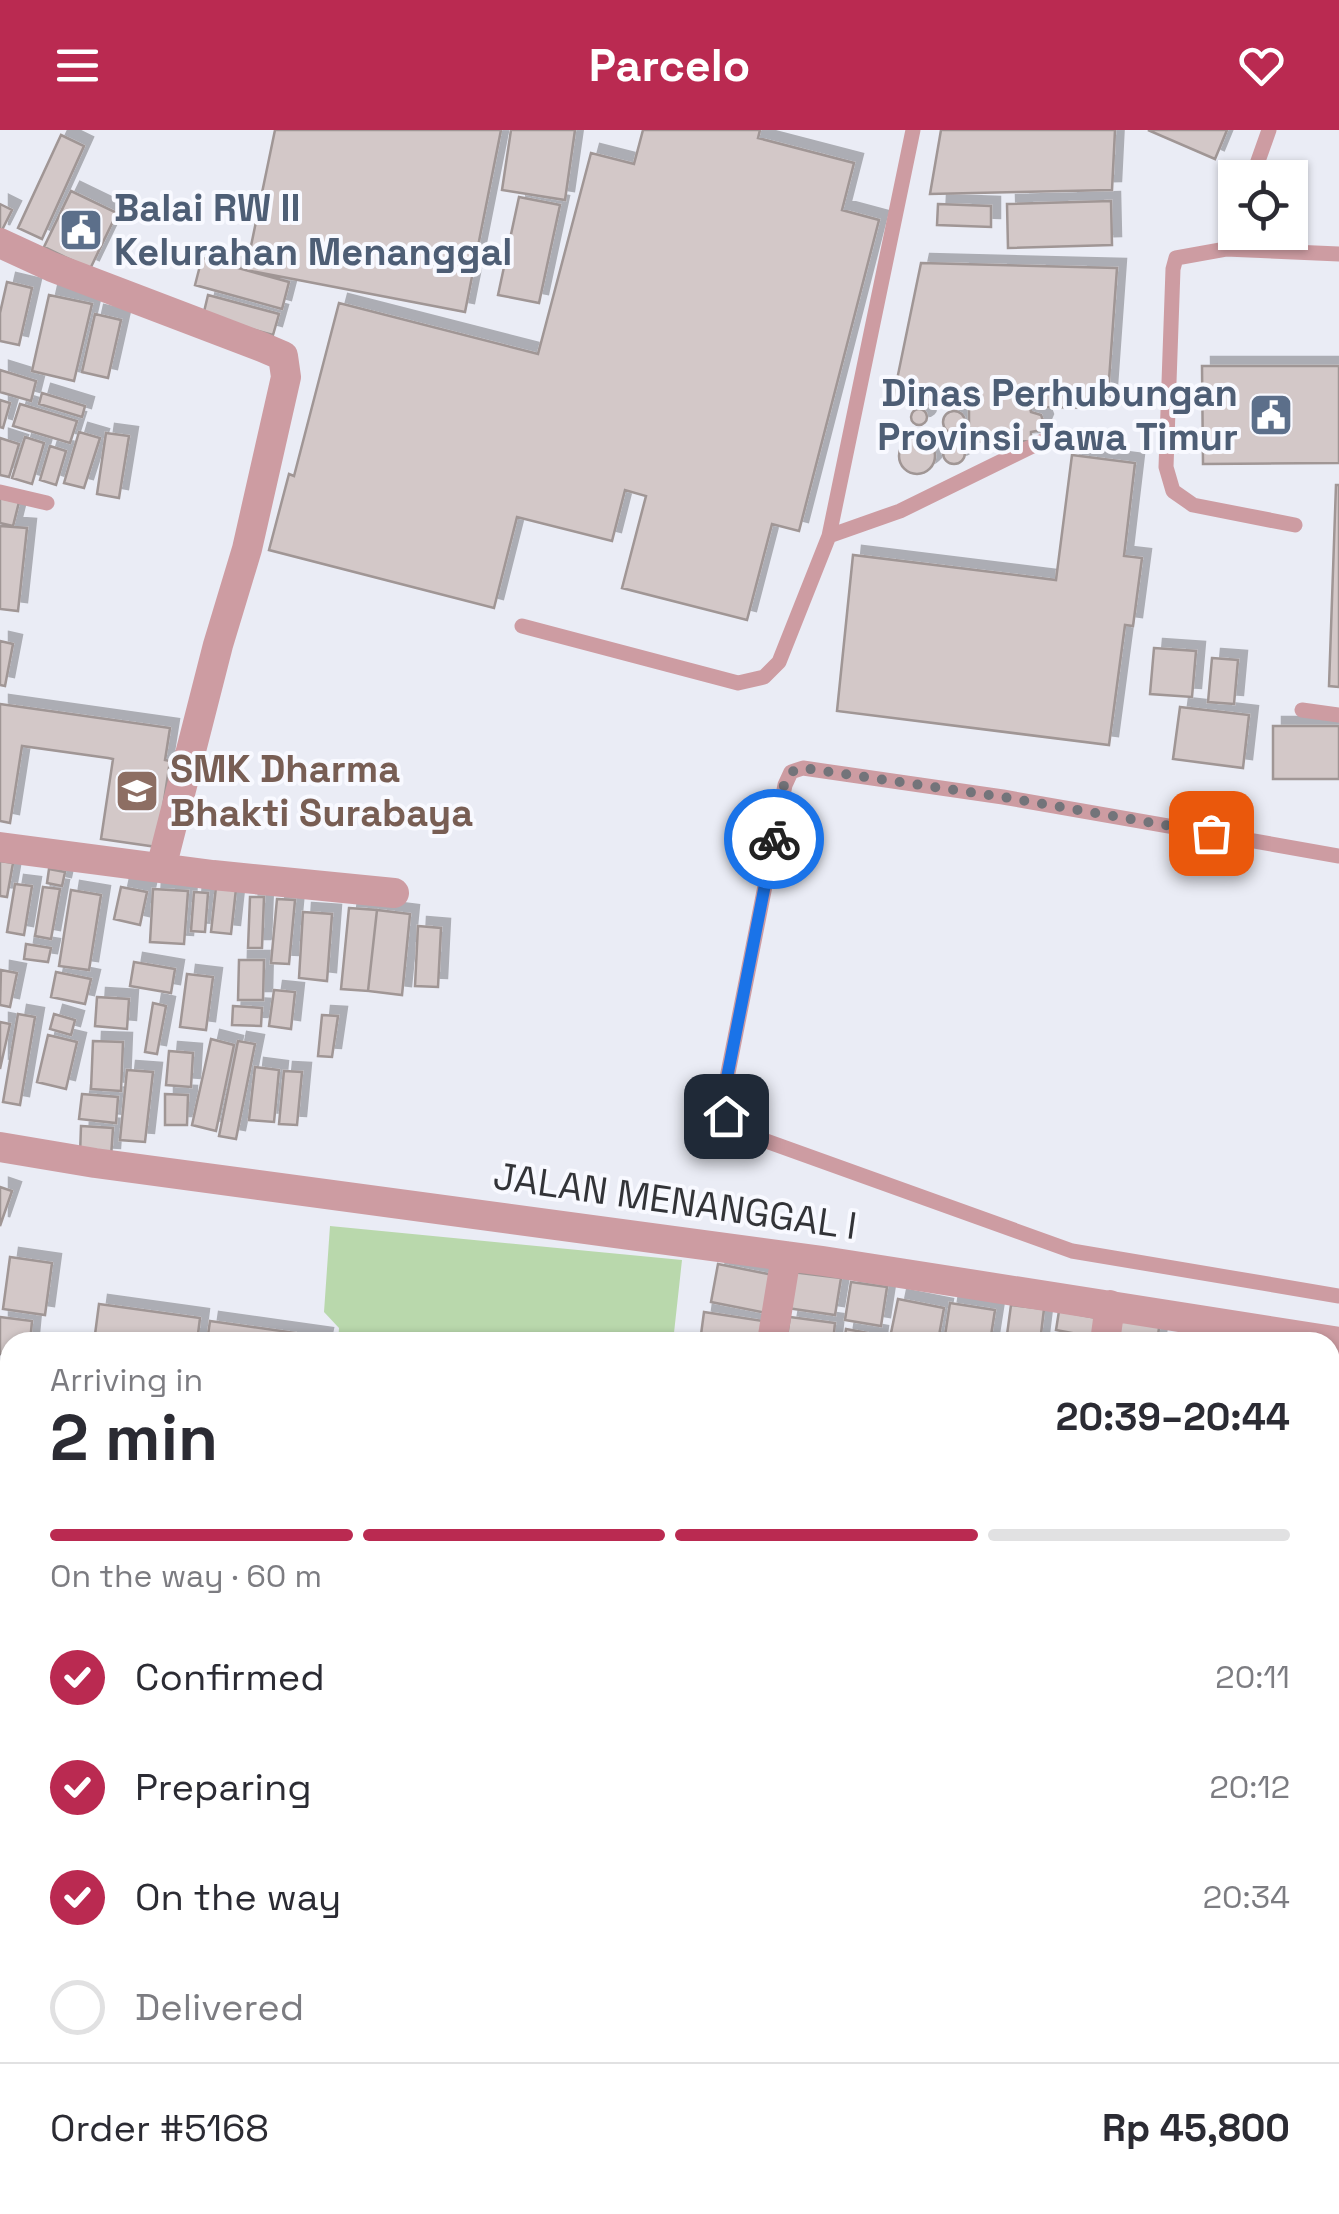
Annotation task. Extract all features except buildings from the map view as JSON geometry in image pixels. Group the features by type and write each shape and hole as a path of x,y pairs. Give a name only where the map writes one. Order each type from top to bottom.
{"street":[{"path":"0,243 52,268 262,347 283,356 286,364 247,549 218,645 161,868"},
{"path":"0,847 394,894"},
{"name":"JALAN MENANGGAL I","path":"0,1147 786,1256 1277,1332"},
{"path":"774,1332 786,1256"},
{"path":"1106,1332 1110,1305"}],"lane":[{"path":"522,626 738,683 764,677 779,662 829,536 913,130"},
{"path":"1258,160 1269,130"},
{"path":"1220,250 1176,258 1166,467 1173,491 1192,504 1296,525"},
{"path":"1249,250 1339,254"},
{"path":"829,536 900,512 1055,435"},
{"path":"0,492 47,504"},
{"path":"1302,710 1339,715"},
{"path":"1339,856 1003,797 803,768 791,772 784,785 724,1093 726,1116 744,1133 1072,1250 1339,1296"}],"green space":[{"path":"330,1226 682,1260 674,1332 339,1332 324,1312"}],"way so far":[{"path":"774,839 784,785 791,772 803,768 1211,833"}],"place":[{"name":"Balai RW II Kelurahan Menanggal","path":"81,230"},
{"name":"Dinas Perhubungan Provinsi Jawa Timur","path":"1271,415"},
{"name":"SMK Dharma Bhakti Surabaya","path":"137,791"}],"route":[{"path":"726,1116 724,1093 774,839"}]}
